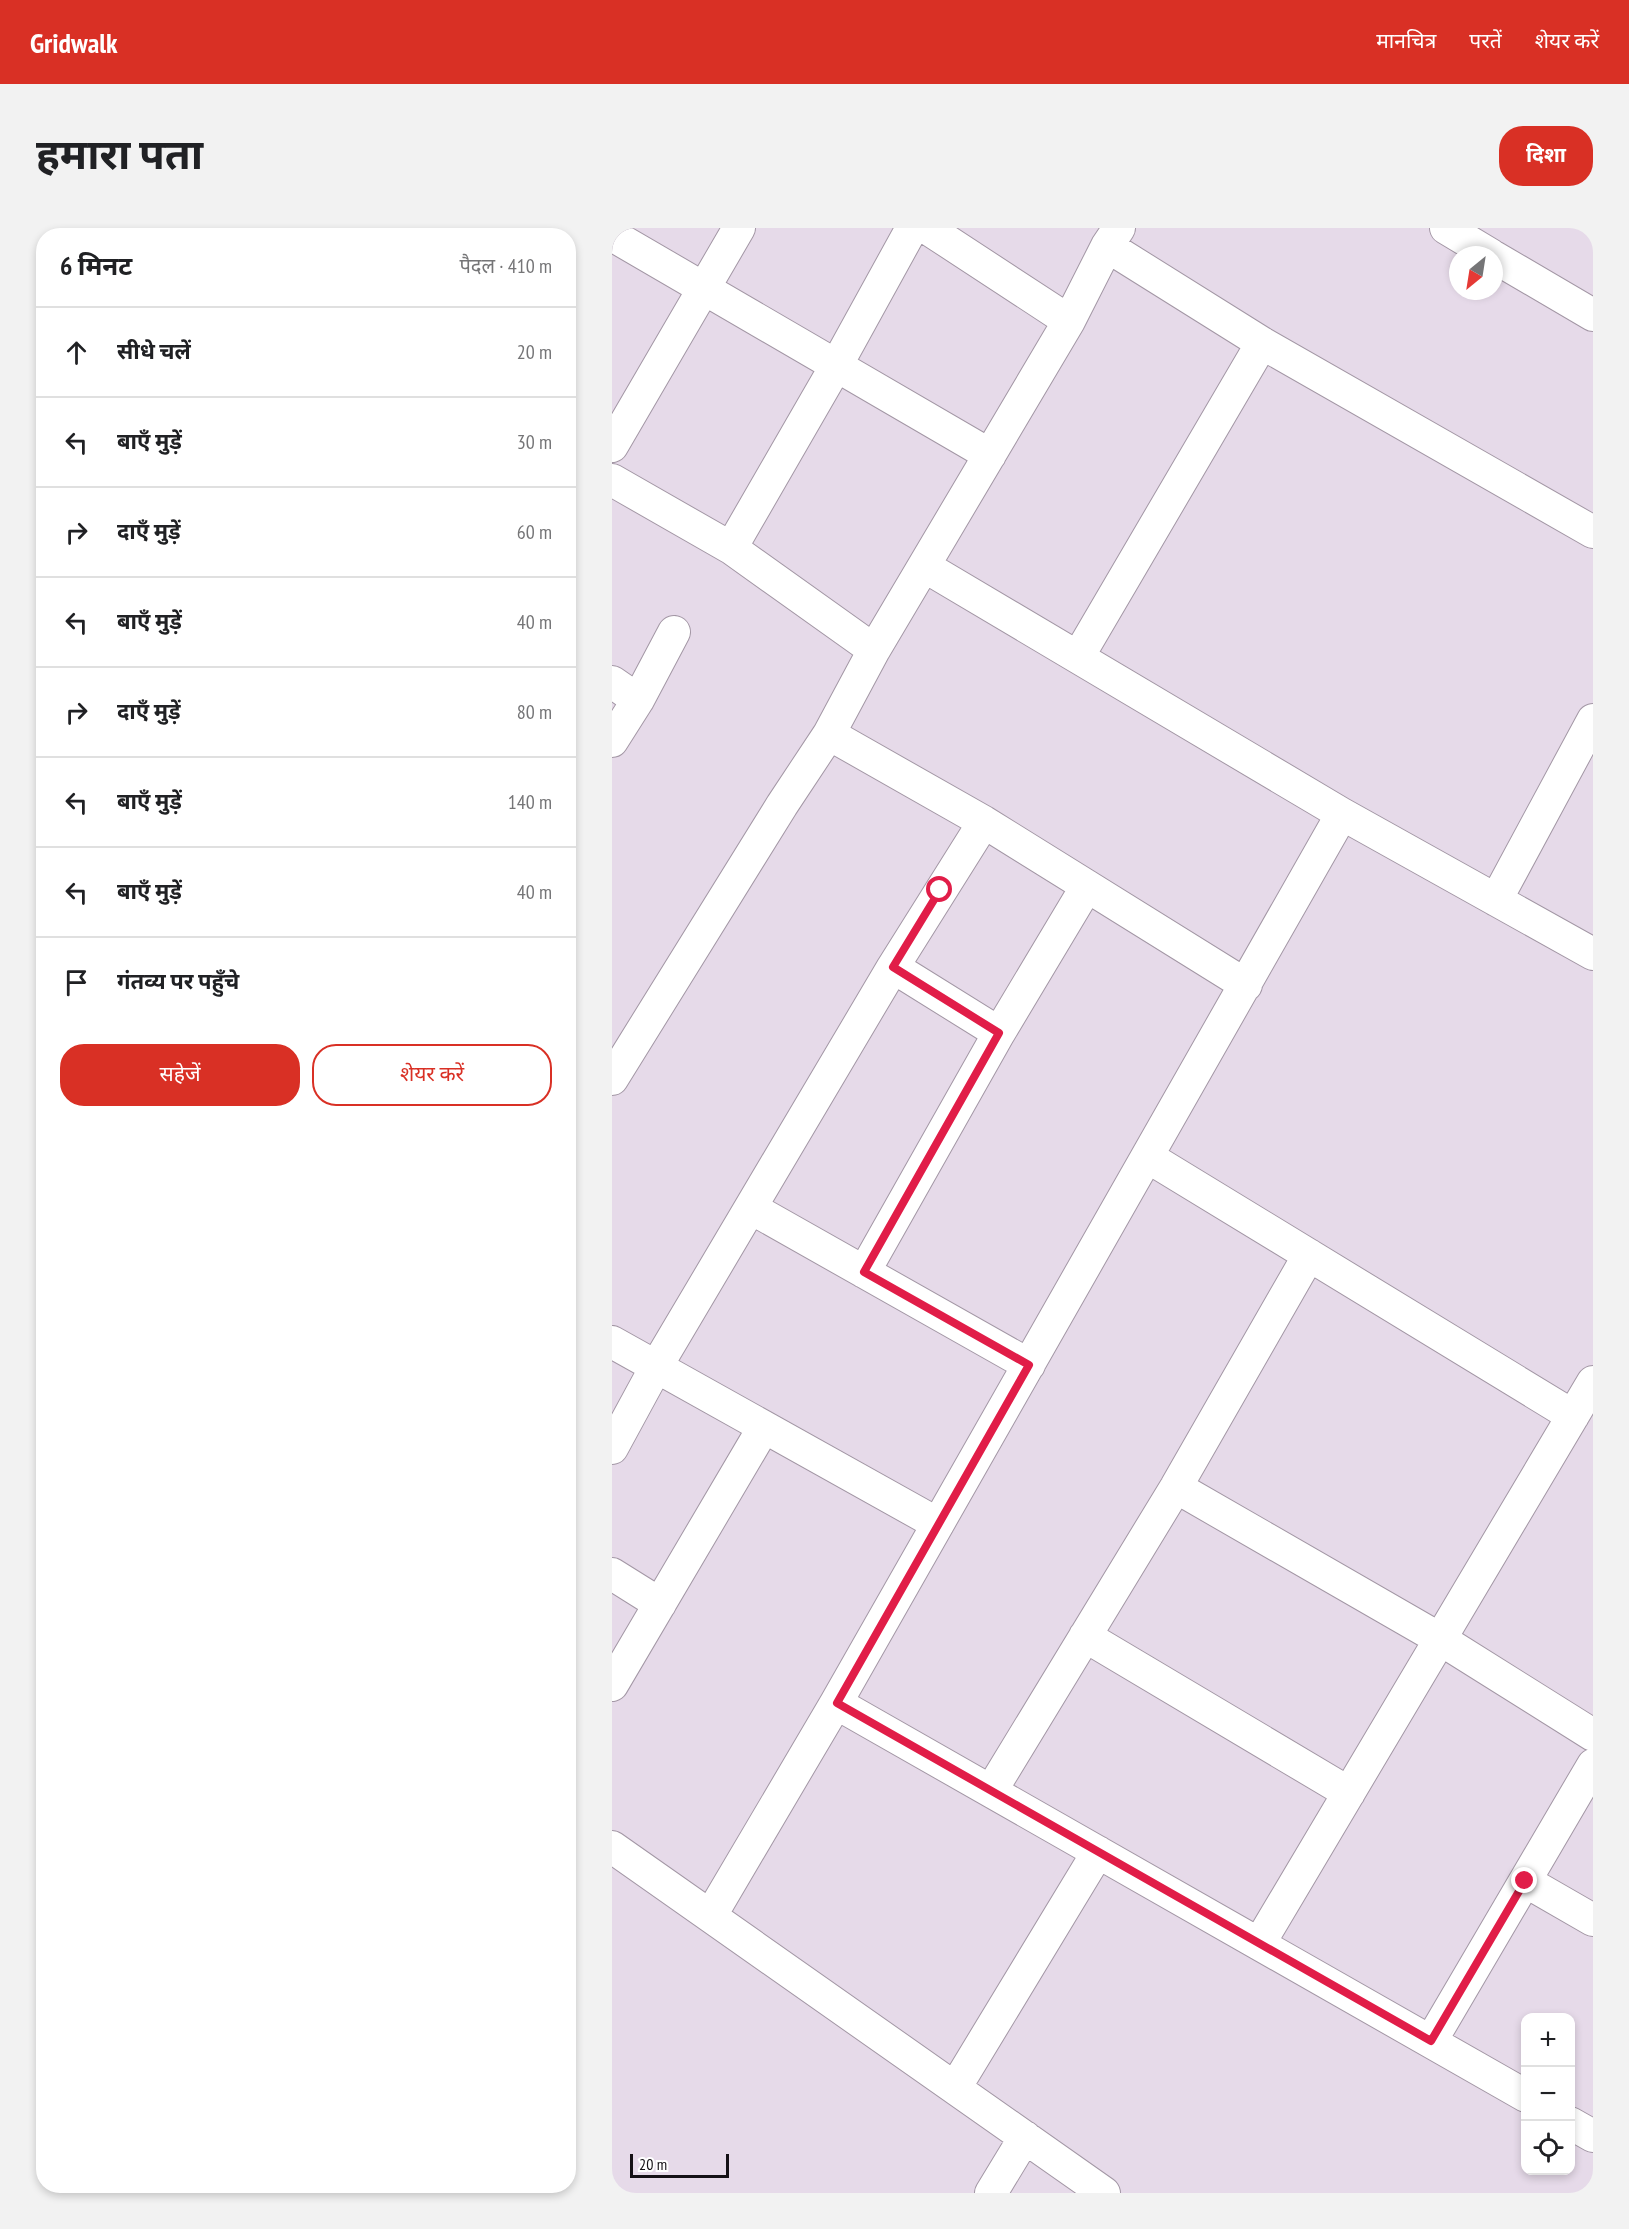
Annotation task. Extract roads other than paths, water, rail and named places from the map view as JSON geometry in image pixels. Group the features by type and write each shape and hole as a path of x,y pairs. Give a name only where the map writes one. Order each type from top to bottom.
{"street":[{"path":"612,446 739,228"},
{"path":"731,548 912,228"},
{"path":"927,228 1069,321"},
{"path":"1446,228 1476,246"},
{"path":"612,235 990,455"},
{"path":"612,1079 782,805 829,734 874,650 1069,321 1113,237 1262,343 1593,532"},
{"path":"1503,262 1593,315"},
{"path":"1078,657 1262,343"},
{"path":"612,480 731,548 874,650"},
{"path":"924,566 1342,814 1593,954"},
{"path":"612,741 638,700 674,632"},
{"path":"612,682 638,700"},
{"path":"1496,900 1593,720"},
{"path":"829,734 984,822 1246,985"},
{"path":"711,1915 837,1703 1342,814"},
{"path":"612,1448 656,1367 893,967 984,822"},
{"path":"864,1272 999,1033 1087,886"},
{"path":"893,967 999,1033"},
{"path":"1148,1157 1573,1416"},
{"path":"751,1208 1029,1365"},
{"path":"991,1791 1176,1487 1309,1255"},
{"path":"612,1342 938,1524"},
{"path":"1259,1944 1593,1382"},
{"path":"612,1685 764,1427"},
{"path":"1176,1487 1440,1640 1593,1735"},
{"path":"612,1574 660,1604"},
{"path":"1085,1636 1348,1794"},
{"path":"837,1703 1521,2093"},
{"path":"1431,2041 1593,1766"},
{"path":"612,1847 1104,2193"},
{"path":"956,2088 1098,1852"},
{"path":"1525,1881 1593,1920"},
{"path":"1575,2126 1593,2136"},
{"path":"991,2193 1025,2137"}]}
